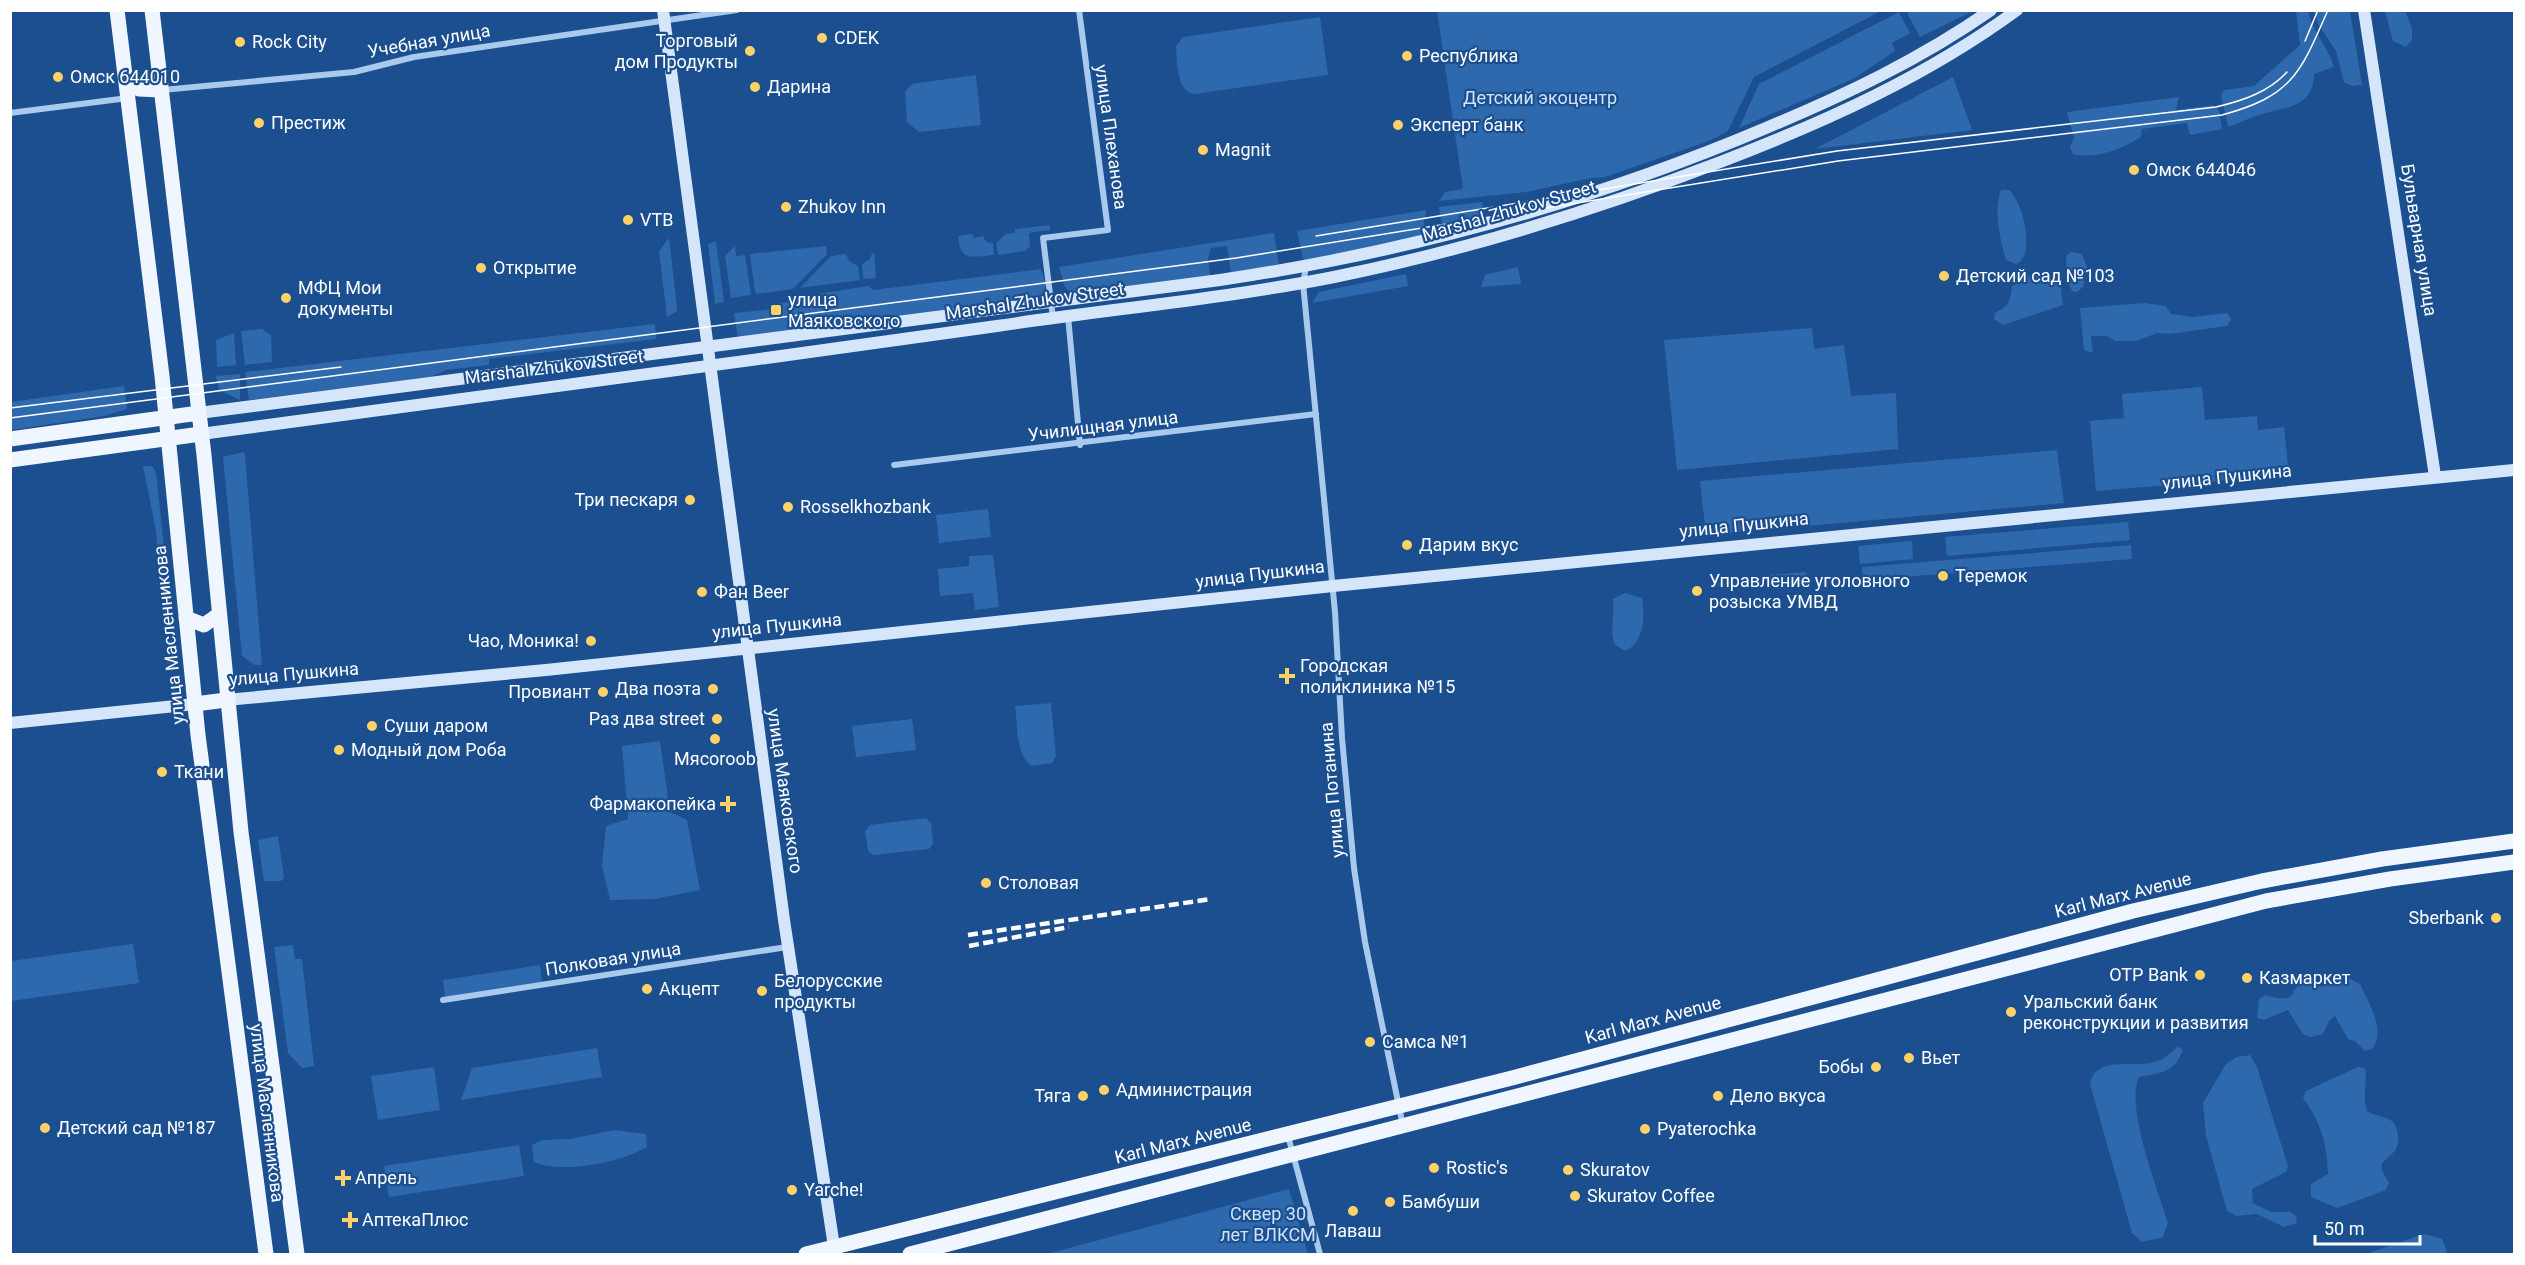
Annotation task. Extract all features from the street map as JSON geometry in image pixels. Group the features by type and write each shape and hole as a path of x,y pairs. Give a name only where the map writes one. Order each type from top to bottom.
{"main road":[{"name":"улица Масленникова","path":"117,10 167,417 195,704 266,1254"},
{"name":"улица Масленникова","path":"152,10 199,413 241,832 297,1254"},
{"name":"Marshal Zhukov Street","path":"10,439 1051,303 1306,267 1428,242 1495,224 1667,168 1816,107 1886,74 1991,10"},
{"name":"Marshal Zhukov Street","path":"10,460 710,368 1303,282 1399,263 1526,230 1693,172 1832,116 1892,88 1948,56 2017,10"},
{"name":"Бульварная улица","path":"2364,10 2387,146 2435,476"},
{"name":"улица Маяковского","path":"663,16 787,947 835,1252"},
{"path":"126,77 139,89 161,90"},
{"path":"169,438 199,413"},
{"name":"улица Пушкина","path":"10,723 748,649 1332,586 2514,470"},
{"path":"186,618 204,625 219,615"},
{"name":"Karl Marx Avenue","path":"806,1254 835,1252 1287,1136 2214,892 2382,859 2514,841"},
{"path":"910,1254 2266,901 2390,879 2514,862"},
{"path":"2262,881 2266,901"},
{"path":"2214,892 2218,913"}],"street":[{"name":"Учебная улица","path":"161,90 354,72 414,57 618,27 663,16 737,10"},
{"name":"улица Плеханова","path":"1053,318 1043,238 1108,230 1079,10"},
{"path":"10,113 129,98"},
{"name":"улица Потанина","path":"1306,267 1303,282 1332,586 1353,859 1365,942 1403,1126"},
{"path":"1068,316 1080,445"},
{"name":"Училищная улица","path":"894,465 1080,445 1316,414"},
{"name":"Полковая улица","path":"443,1000 787,947"},
{"path":"1287,1136 1320,1254"}],"green space":[{"name":"Детский экоцентр","path":"1437,10 1881,11 1754,77 1728,131 1709,141 1605,177 1526,192 1439,201 1445,192 1463,189"},
{"path":"1906,11 1973,11 1920,37"},
{"path":"2296,11 2308,11 2334,67 2314,74 2309,94 2296,104 2228,127 2221,95 2224,90 2254,86 2300,45"},
{"path":"2314,11 2350,11 2362,85 2352,86 2344,82 2336,51 2318,24"},
{"path":"2385,11 2405,11 2412,28 2412,40 2406,47 2393,41"},
{"path":"1899,12 1910,33 1892,43 1895,51 1855,78 1739,128 1759,84"},
{"path":"1320,17 1328,75 1195,94 1184,88 1181,82 1177,68 1176,46 1183,37"},
{"path":"976,75 981,125 919,132 907,122 905,92 912,84"},
{"path":"1953,77 1972,130 1815,149"},
{"path":"2179,97 2176,110 2213,105 2219,110 2222,129 2190,135 2187,123 2142,129 2141,137 2126,146 2090,156 2073,154 2070,147 2074,138 2067,112"},
{"path":"2001,190 2009,190 2014,196 2019,205 2025,228 2026,250 2022,259 2016,264 2006,260 2000,234 1997,215"},
{"path":"1482,202 1486,221 1443,233 1439,207"},
{"path":"1426,210 1422,235 1304,263 1297,231"},
{"path":"1050,225 1050,230 1029,233 1030,246 1025,251 998,255 996,243 1006,234 1015,233 1015,229"},
{"path":"1274,233 1279,266 1231,273 1227,246 1211,248 1208,258 1210,276 1072,295 1065,287 1059,267"},
{"path":"973,234 973,238 983,236 986,242 993,243 994,255 973,257 964,254 958,236"},
{"path":"669,238 677,307 676,312 667,317 659,251"},
{"path":"716,241 724,302 715,304 708,244"},
{"path":"735,246 736,256 745,255 751,295 731,298 725,256"},
{"path":"826,246 827,254 793,289 756,294 750,254"},
{"path":"2071,252 2082,254 2087,267 2083,287 2077,292 2072,291 2067,279 2066,256"},
{"path":"874,253 876,278 863,279 862,264 870,259"},
{"path":"846,254 849,261 858,266 860,280 800,288 831,256"},
{"path":"1518,267 1521,284 1481,287 1485,275"},
{"path":"1041,269 1046,285 1042,295 1036,299 738,339 734,313 775,309 774,305 778,303 818,299 818,294 868,286 873,290"},
{"path":"2038,271 2051,272 2060,279 2063,305 2003,325 1994,319 1995,313 2008,303 2012,286"},
{"path":"1406,274 1408,286 1312,303 1319,292"},
{"path":"2145,303 2166,306 2171,314 2193,317 2227,313 2231,319 2227,326 2169,334 2157,333 2136,341 2115,341 2107,336 2091,336 2093,353 2084,350 2080,308"},
{"path":"655,324 656,339 489,359 489,365 446,370 430,377 249,400 245,372"},
{"path":"1812,328 1814,349 1844,345 1851,396 1896,393 1898,449 1677,470 1664,340"},
{"path":"262,329 271,335 272,362 245,365 241,331"},
{"path":"234,333 236,365 217,367 216,340"},
{"path":"240,374 240,400 219,390 216,376"},
{"path":"124,386 127,409 104,416 11,430 11,402"},
{"path":"2202,387 2205,420 2257,416 2258,430 2284,427 2289,475 2096,491 2090,421 2124,418 2122,394"},
{"path":"2057,450 2064,503 1706,535 1700,481"},
{"path":"244,452 262,665 255,665 242,656 223,457"},
{"path":"143,466 152,466 156,472 177,668 168,671 156,531"},
{"path":"988,509 991,537 939,543 936,515"},
{"path":"2128,522 2130,540 1947,556 1945,537"},
{"path":"1912,541 1913,559 1860,564 1858,546"},
{"path":"2131,545 2132,559 1863,580 1862,567"},
{"path":"993,555 999,607 975,610 973,593 940,596 938,569 969,566 969,556"},
{"path":"1806,572 1806,580 1718,587 1717,579"},
{"path":"1625,593 1642,598 1643,613 1640,635 1632,647 1625,651 1615,645 1612,627 1613,599"},
{"path":"1051,703 1056,756 1052,763 1031,766 1022,754 1015,706"},
{"path":"912,719 916,750 856,757 852,726"},
{"path":"660,741 670,812 687,820 700,890 655,899 610,900 602,866 606,826 628,819 622,746"},
{"path":"926,818 931,823 933,843 929,849 873,855 868,851 865,831 870,825"},
{"path":"278,836 284,878 281,881 264,881 258,840"},
{"path":"133,944 139,983 11,1001 11,961"},
{"path":"293,945 295,959 302,959 314,1066 302,1068 288,1053 274,947"},
{"path":"540,965 542,982 445,997 443,980"},
{"path":"2335,978 2348,978 2360,984 2377,1025 2378,1034 2372,1049 2365,1051 2355,1041 2348,1039 2335,1016 2329,1021 2323,1034 2310,1037 2303,1034 2288,1010 2264,1020 2257,1018 2259,999 2265,995 2285,998 2292,995 2298,986 2321,987"},
{"path":"2178,1046 2183,1050 2175,1064 2166,1071 2139,1077 2136,1091 2136,1108 2144,1149 2168,1223 2163,1237 2142,1242 2132,1233 2090,1084 2093,1075 2099,1069 2117,1064 2155,1062"},
{"path":"597,1048 602,1077 461,1100 472,1068"},
{"path":"2250,1055 2257,1067 2288,1166 2286,1172 2252,1189 2253,1203 2271,1212 2290,1212 2296,1216 2297,1223 2284,1227 2257,1214 2237,1216 2227,1211 2206,1136 2203,1103 2226,1064 2237,1057"},
{"path":"434,1067 440,1110 378,1120 371,1076"},
{"path":"2358,1067 2365,1068 2367,1111 2387,1118 2395,1124 2398,1143 2396,1149 2381,1166 2389,1183 2386,1190 2337,1208 2311,1197 2311,1184 2328,1174 2319,1125 2303,1098 2306,1091"},
{"path":"614,1130 646,1134 647,1147 622,1158 576,1167 560,1167 534,1162 532,1145 542,1140 570,1139"},
{"path":"519,1145 524,1176 389,1197 384,1166"},
{"name":"Сквер 30 лет ВЛКСМ","path":"1289,1189 1308,1254 1047,1254"},
{"path":"2424,1234 2442,1239 2446,1254 2366,1254"}],"tram line":[{"path":"2305,41 2318,10"},
{"path":"10,418 1236,258 1838,161 2222,115 2264,100 2291,79 2301,66 2328,10"},
{"path":"1316,236 1837,151 2216,107 2254,95 2272,85 2287,72"},
{"path":"10,408 341,367"}],"railway":[{"path":"968,935 1211,899"},
{"path":"969,946 1069,927"}],"place":[{"name":"CDEK","path":"822,38"},
{"name":"Rock City","path":"240,42"},
{"name":"Торговый дом Продукты","path":"750,51"},
{"name":"Республика","path":"1407,56"},
{"name":"Омск 644010","path":"58,77"},
{"name":"Дарина","path":"755,87"},
{"name":"Престиж","path":"259,123"},
{"name":"Эксперт банк","path":"1398,125"},
{"name":"Magnit","path":"1203,150"},
{"name":"Омск 644046","path":"2134,170"},
{"name":"Zhukov Inn","path":"786,207"},
{"name":"VTB","path":"628,220"},
{"name":"Открытие","path":"481,268"},
{"name":"Детский сад №103","path":"1944,276"},
{"name":"МФЦ Мои документы","path":"286,298"},
{"name":"улица Маяковского","path":"776,310"},
{"name":"Три пескаря","path":"690,500"},
{"name":"Rosselkhozbank","path":"788,507"},
{"name":"Дарим вкус","path":"1407,545"},
{"name":"Теремок","path":"1943,576"},
{"name":"Управление уголовного розыска УМВД","path":"1697,591"},
{"name":"Фан Beer","path":"702,592"},
{"name":"Чао, Моника!","path":"591,641"},
{"name":"Городская поликлиника №15","path":"1287,676"},
{"name":"Два поэта","path":"713,689"},
{"name":"Провиант","path":"603,692"},
{"name":"Раз два street","path":"717,719"},
{"name":"Суши даром","path":"372,726"},
{"name":"Мясоroob","path":"715,739"},
{"name":"Модный дом Роба","path":"339,750"},
{"name":"Ткани","path":"162,772"},
{"name":"Фармакопейка","path":"728,804"},
{"name":"Столовая","path":"986,883"},
{"name":"Sberbank","path":"2496,918"},
{"name":"OTP Bank","path":"2200,975"},
{"name":"Казмаркет","path":"2247,978"},
{"name":"Акцепт","path":"647,989"},
{"name":"Белорусские продукты","path":"762,991"},
{"name":"Уральский банк реконструкции и развития","path":"2011,1012"},
{"name":"Самса №1","path":"1370,1042"},
{"name":"Вьет","path":"1909,1058"},
{"name":"Бобы","path":"1876,1067"},
{"name":"Администрация","path":"1104,1090"},
{"name":"Тяга","path":"1083,1096"},
{"name":"Дело вкуса","path":"1718,1096"},
{"name":"Детский сад №187","path":"45,1128"},
{"name":"Pyaterochka","path":"1645,1129"},
{"name":"Rostic's","path":"1434,1168"},
{"name":"Skuratov","path":"1568,1170"},
{"name":"Апрель","path":"343,1178"},
{"name":"Yarche!","path":"792,1190"},
{"name":"Skuratov Coffee","path":"1575,1196"},
{"name":"Бамбуши","path":"1390,1202"},
{"name":"Лаваш","path":"1353,1211"},
{"name":"АптекаПлюс","path":"350,1220"}]}
